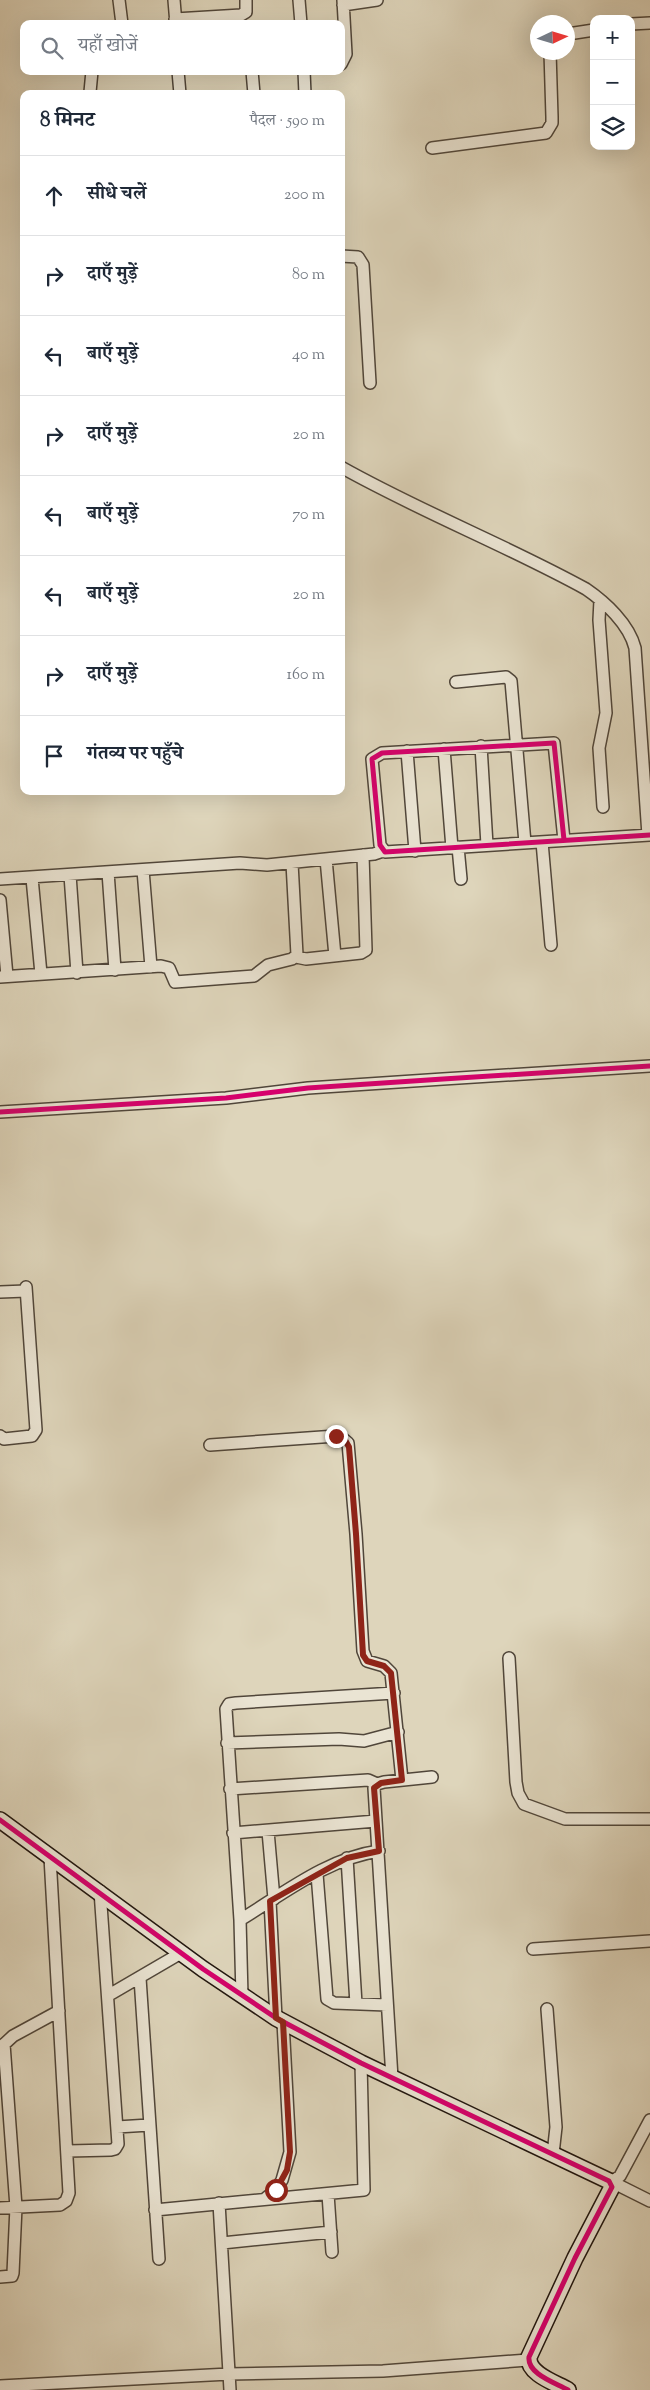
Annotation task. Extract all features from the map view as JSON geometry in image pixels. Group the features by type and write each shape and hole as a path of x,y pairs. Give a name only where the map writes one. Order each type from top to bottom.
{"street":[{"path":"120,0 122,20"},
{"path":"174,0 175,20"},
{"path":"299,0 301,20"},
{"path":"344,20 343,2 377,0"},
{"path":"194,20 241,15 246,6"},
{"path":"246,6 247,20"},
{"path":"635,24 650,22"},
{"path":"575,33 590,31"},
{"path":"345,37 345,56"},
{"path":"432,148 546,133 552,123 550,60"},
{"path":"90,90 92,75"},
{"path":"178,75 180,90"},
{"path":"252,75 254,90"},
{"path":"304,75 305,90"},
{"path":"345,256 358,256 363,265 370,383"},
{"path":"345,470 409,504 474,533 576,583 600,600 628,631 635,648 649,835 389,854 382,850 372,759 382,753 517,744 554,743 564,840"},
{"path":"600,600 606,713 599,748 603,807"},
{"path":"456,682 506,677 510,679 525,843"},
{"path":"481,746 487,846"},
{"path":"444,749 455,848 461,879"},
{"path":"407,751 415,851"},
{"path":"542,842 551,946"},
{"path":"0,879 240,863 263,865 292,863 364,855 382,850"},
{"path":"0,900 3,977 151,967 167,967 171,970 175,982 254,976 271,963 296,957 306,959 360,953 367,948 364,855"},
{"path":"326,859 335,956"},
{"path":"292,863 296,957"},
{"path":"144,870 151,967"},
{"path":"108,872 116,970"},
{"path":"70,875 77,973"},
{"path":"32,878 41,974"},
{"path":"0,1112 226,1098 308,1088 650,1066"},
{"path":"0,1292 26,1289 36,1430 32,1436 4,1439 0,1436"},
{"path":"210,1445 336,1436 342,1437 348,1443 356,1534 363,1655 367,1661 384,1666 389,1670 394,1693 402,1780"},
{"path":"509,1658 516,1782 521,1802 528,1807 546,1811 570,1820 650,1819"},
{"path":"242,1996 240,1920 226,1709 233,1703 394,1693"},
{"path":"227,1743 339,1739 364,1741 398,1732"},
{"path":"230,1789 368,1780 377,1784 432,1777"},
{"path":"377,1784 374,1788 374,1796 392,2078"},
{"path":"0,1820 100,1891 181,1953 279,2020 361,2063 650,2201"},
{"path":"233,1833 376,1821"},
{"path":"266,2198 276,2190 282,2180 290,2152 279,2020 268,1830"},
{"path":"240,1920 347,1858 379,1851"},
{"path":"0,2208 60,2205 66,2201 69,2193 50,1856"},
{"path":"347,1858 356,2004"},
{"path":"317,1874 326,1996 331,2003 387,2005"},
{"path":"68,2151 115,2149 118,2144 109,1995 100,1891"},
{"path":"533,1949 650,1941"},
{"path":"109,1995 181,1953"},
{"path":"140,1978 158,2259"},
{"path":"547,2009 556,2127 553,2154"},
{"path":"0,2278 12,2276 13,2273 16,2207 9,2090 1,2043 59,2011"},
{"path":"155,2210 266,2198 360,2192 366,2187 361,2063"},
{"path":"528,2360 612,2183 620,2176 650,2120"},
{"path":"117,2127 149,2125"},
{"path":"328,2194 332,2252"},
{"path":"219,2203 230,2390"},
{"path":"222,2243 331,2232"},
{"path":"0,2386 229,2374 383,2371 528,2360"},
{"path":"528,2360 533,2370 568,2390"}],"cycle path":[{"path":"564,840 554,743 382,753 372,759 380,845 385,852 650,835"},
{"path":"0,1112 226,1098 308,1088 650,1066"},
{"path":"0,1820 203,1969 276,2018 361,2063 609,2181 612,2187 575,2258 529,2357 530,2363 537,2373 568,2390"}],"route":[{"path":"276,2190 287,2170 290,2152 283,2022 276,2018 270,1901 347,1858 379,1851 374,1788 377,1784 402,1780 391,1673 384,1666 367,1661 363,1655 349,1447 342,1437 336,1436"}]}
